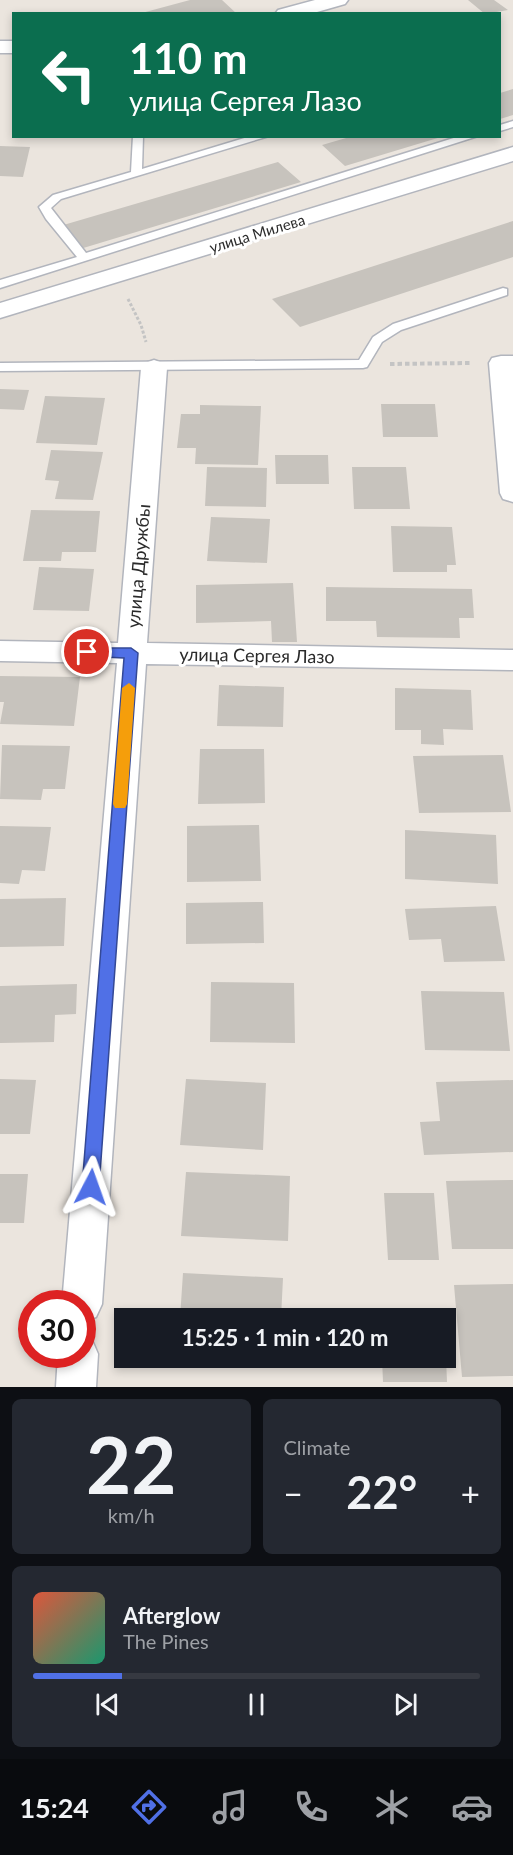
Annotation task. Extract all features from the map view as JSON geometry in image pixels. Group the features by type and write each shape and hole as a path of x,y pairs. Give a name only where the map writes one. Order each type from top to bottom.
{"street":[{"path":"293,12 338,0"},
{"name":"улица Милева","path":"0,311 513,154"},
{"path":"507,363 513,493"},
{"name":"улица Дружбы","path":"83,1290 154,368"},
{"name":"улица Сергея Лазо","path":"0,651 513,660"},
{"path":"76,1387 77,1368"}],"lane":[{"path":"136,173 138,138"},
{"path":"84,258 50,217 45,207 48,202 57,197 257,138"},
{"path":"0,284 467,138"},
{"path":"0,367 154,368 363,364 377,340 397,327 503,292"}],"path":[{"path":"116,276 141,325 154,368"},
{"path":"363,364 507,363"}],"building":[{"path":"190,0 222,0 235,12 145,12"},
{"path":"468,0 494,0 508,10 496,12 483,12"},
{"path":"513,89 513,115 501,119 501,93"},
{"path":"346,138 438,138 345,166 322,145"},
{"path":"0,146 30,147 23,177 0,176"},
{"path":"278,162 301,182 80,249 60,226"},
{"path":"513,221 513,257 300,327 272,299"},
{"path":"0,389 29,390 24,410 0,409"},
{"path":"45,396 105,398 97,445 36,443"},
{"path":"381,404 435,404 438,437 383,437"},
{"path":"200,405 261,406 258,465 195,464 196,448 177,448 181,414 200,414"},
{"path":"51,450 103,452 93,500 55,499 59,481 45,480"},
{"path":"275,455 328,455 329,484 276,484"},
{"path":"207,467 267,468 266,507 205,506"},
{"path":"352,467 406,467 410,509 354,509"},
{"path":"31,510 100,511 96,552 62,552 61,561 23,561"},
{"path":"211,517 270,519 267,563 207,561"},
{"path":"391,526 452,527 456,565 447,565 447,572 393,572"},
{"path":"39,567 94,569 89,611 33,610"},
{"path":"293,583 297,642 272,642 271,621 196,623 196,585"},
{"path":"326,587 472,589 474,618 459,618 460,638 377,637 376,621 326,621"},
{"path":"0,676 80,677 74,726 0,724 4,702 0,702"},
{"path":"219,685 284,687 283,727 217,726"},
{"path":"395,688 471,690 473,730 443,729 444,745 421,744 421,730 395,730"},
{"path":"2,745 70,746 65,789 43,789 41,800 0,799"},
{"path":"200,749 264,749 265,803 198,804"},
{"path":"503,755 511,812 419,813 413,756"},
{"path":"259,825 261,881 187,882 187,826"},
{"path":"0,826 51,827 45,871 22,870 19,884 0,883"},
{"path":"405,830 496,835 498,884 405,879"},
{"path":"66,898 64,946 0,947 0,899"},
{"path":"263,902 264,943 186,944 186,903"},
{"path":"496,906 505,961 444,962 441,939 409,940 405,909"},
{"path":"211,982 294,983 295,1043 210,1042"},
{"path":"77,984 76,1014 55,1015 54,1042 0,1043 0,986"},
{"path":"421,991 504,992 510,1051 425,1050"},
{"path":"0,1079 36,1080 30,1134 0,1134"},
{"path":"186,1079 266,1083 263,1150 180,1145"},
{"path":"513,1080 513,1152 424,1155 420,1122 440,1121 436,1082"},
{"path":"186,1172 290,1176 288,1241 181,1236"},
{"path":"0,1174 28,1174 24,1223 0,1223"},
{"path":"513,1180 513,1249 452,1249 446,1181"},
{"path":"384,1193 434,1193 439,1260 388,1260"},
{"path":"183,1273 283,1278 282,1308 181,1308"},
{"path":"513,1284 513,1376 462,1377 454,1285"},
{"path":"382,1368 446,1368 447,1382 383,1382"}],"slow traffic":[{"path":"120,804 129,688"}],"route":[{"path":"87,652 131,653 91,1187"}]}
